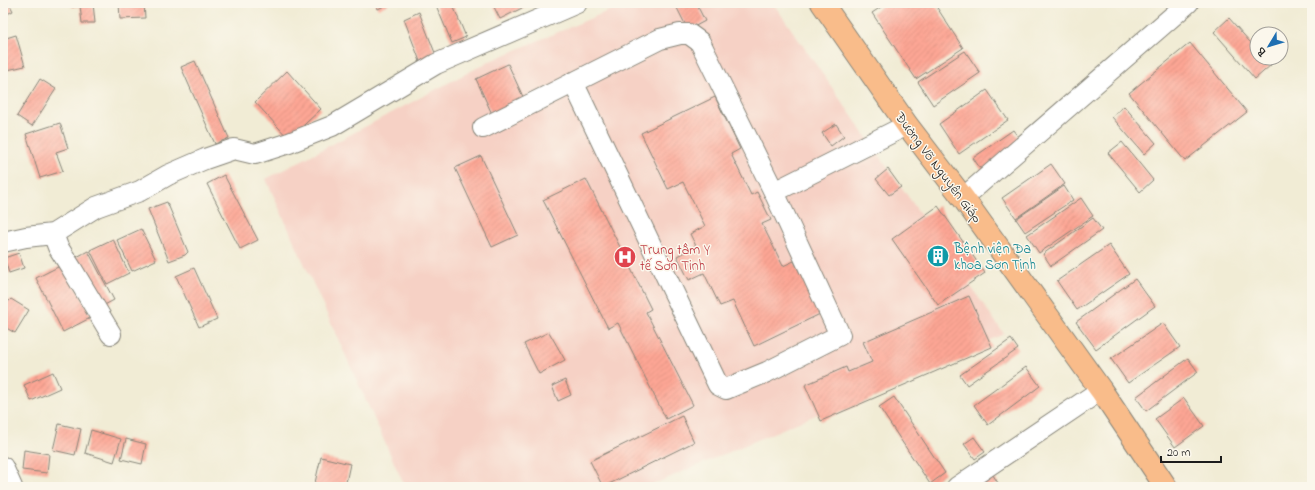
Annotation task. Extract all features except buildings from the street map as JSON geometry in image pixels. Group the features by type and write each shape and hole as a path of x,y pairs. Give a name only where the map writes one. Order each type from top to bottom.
{"main road":[{"name":"Đường Võ Nguyên Giáp","path":"822,3 906,125 963,198 1101,390 1166,487"}],"street":[{"path":"963,198 1188,3"},
{"path":"3,242 26,237 53,234 96,207 140,191 168,175 205,159 234,149 255,154 289,143 332,126 436,64 564,5"},
{"path":"483,128 573,82 660,39 680,34 689,34 700,42 774,192 840,335 767,372 726,389 718,385 573,82"},
{"path":"774,192 906,125"},
{"path":"53,234 58,247 111,334"},
{"path":"957,487 1101,390"},
{"path":"3,467 12,487"}],"shaded area":[{"name":"Trung tâm Y tế Sơn Tịnh","path":"627,3 773,3 1004,334 647,487 405,487 266,179 490,61"}],"place":[{"name":"Bệnh viện Đa khoa Sơn Tịnh","path":"938,256"},
{"name":"Trung tâm Y tế Sơn Tịnh","path":"625,257"}]}
